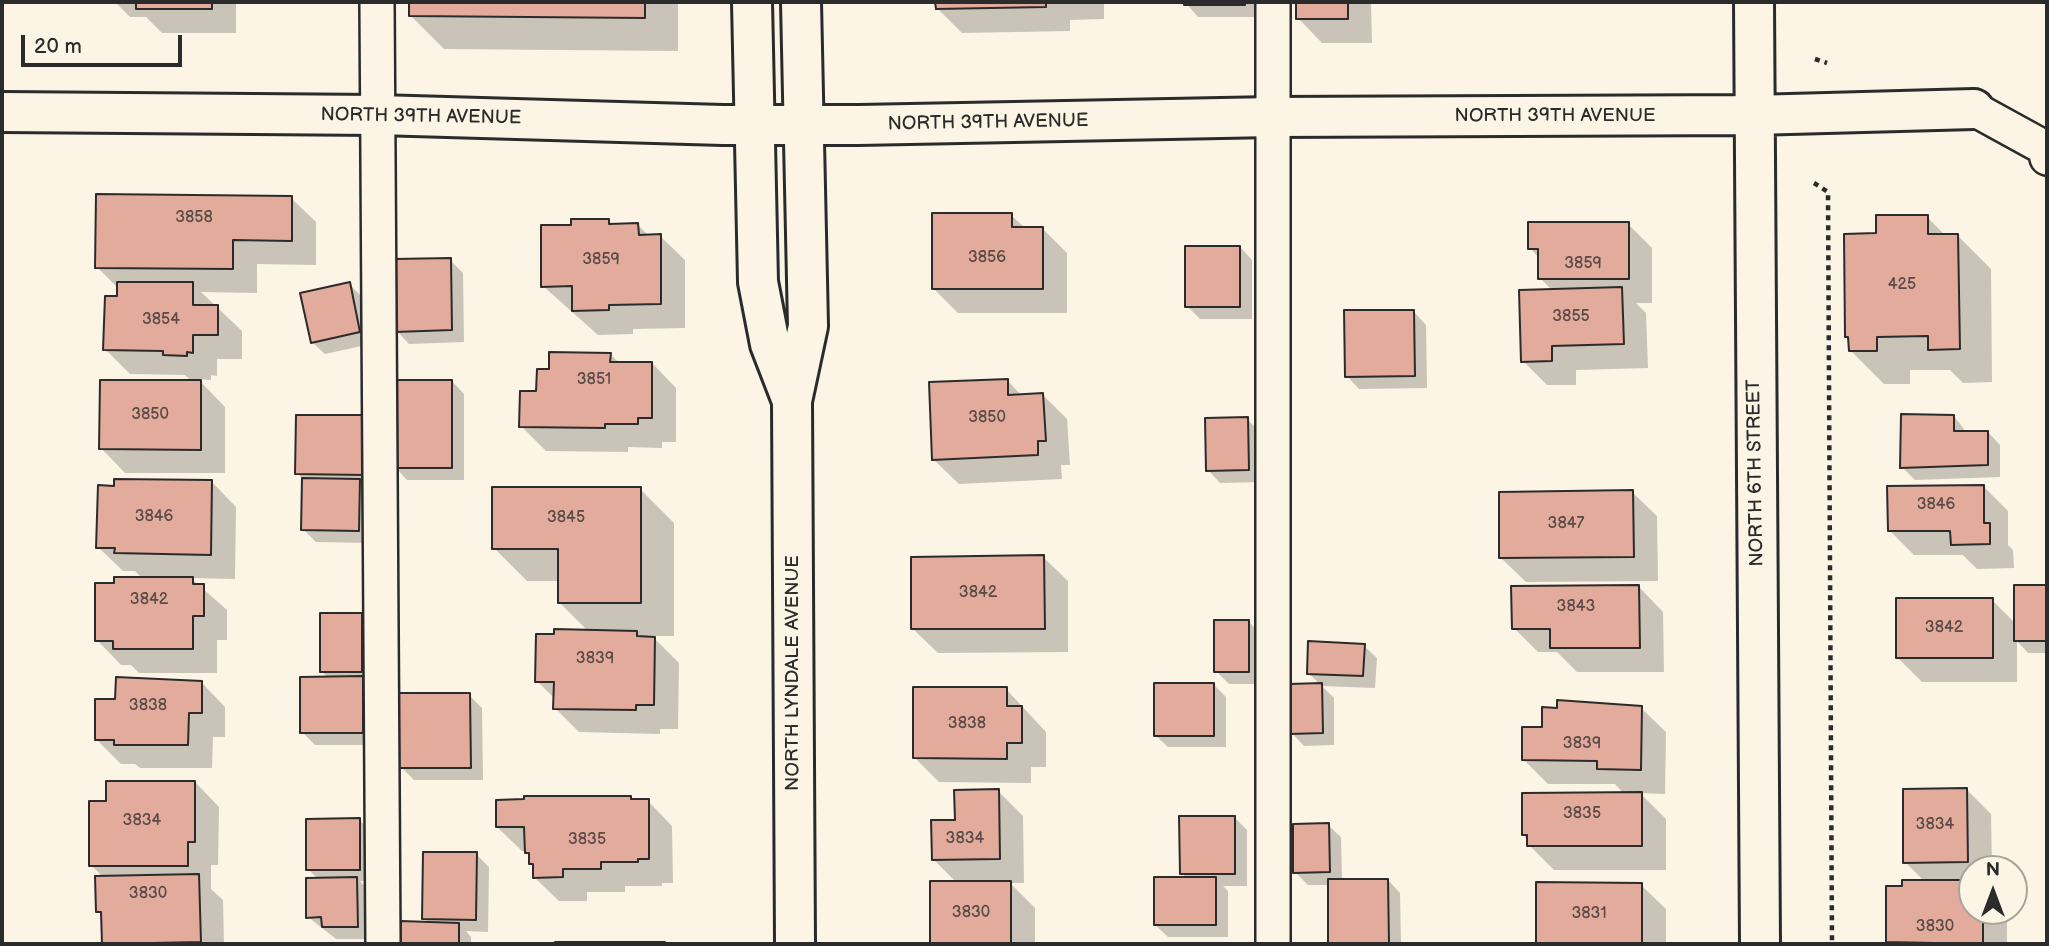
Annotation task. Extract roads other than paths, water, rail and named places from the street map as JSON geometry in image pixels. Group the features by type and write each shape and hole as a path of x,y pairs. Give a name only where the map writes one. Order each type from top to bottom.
{"street":[{"name":"NORTH LYNDALE AVENUE","path":"752,2 758,282 770,344 792,401"},
{"name":"NORTH LYNDALE AVENUE","path":"794,944 792,401 808,326 802,2"},
{"name":"NORTH 6TH STREET","path":"1754,2 1760,944"},
{"name":"NORTH 39TH AVENUE","path":"2,112 378,115 804,125 1273,117 1753,115 1974,109"}],"lane":[{"path":"377,2 383,944"},
{"path":"1273,2 1273,944"},
{"path":"1974,109 2045,148 2047,158"}]}
